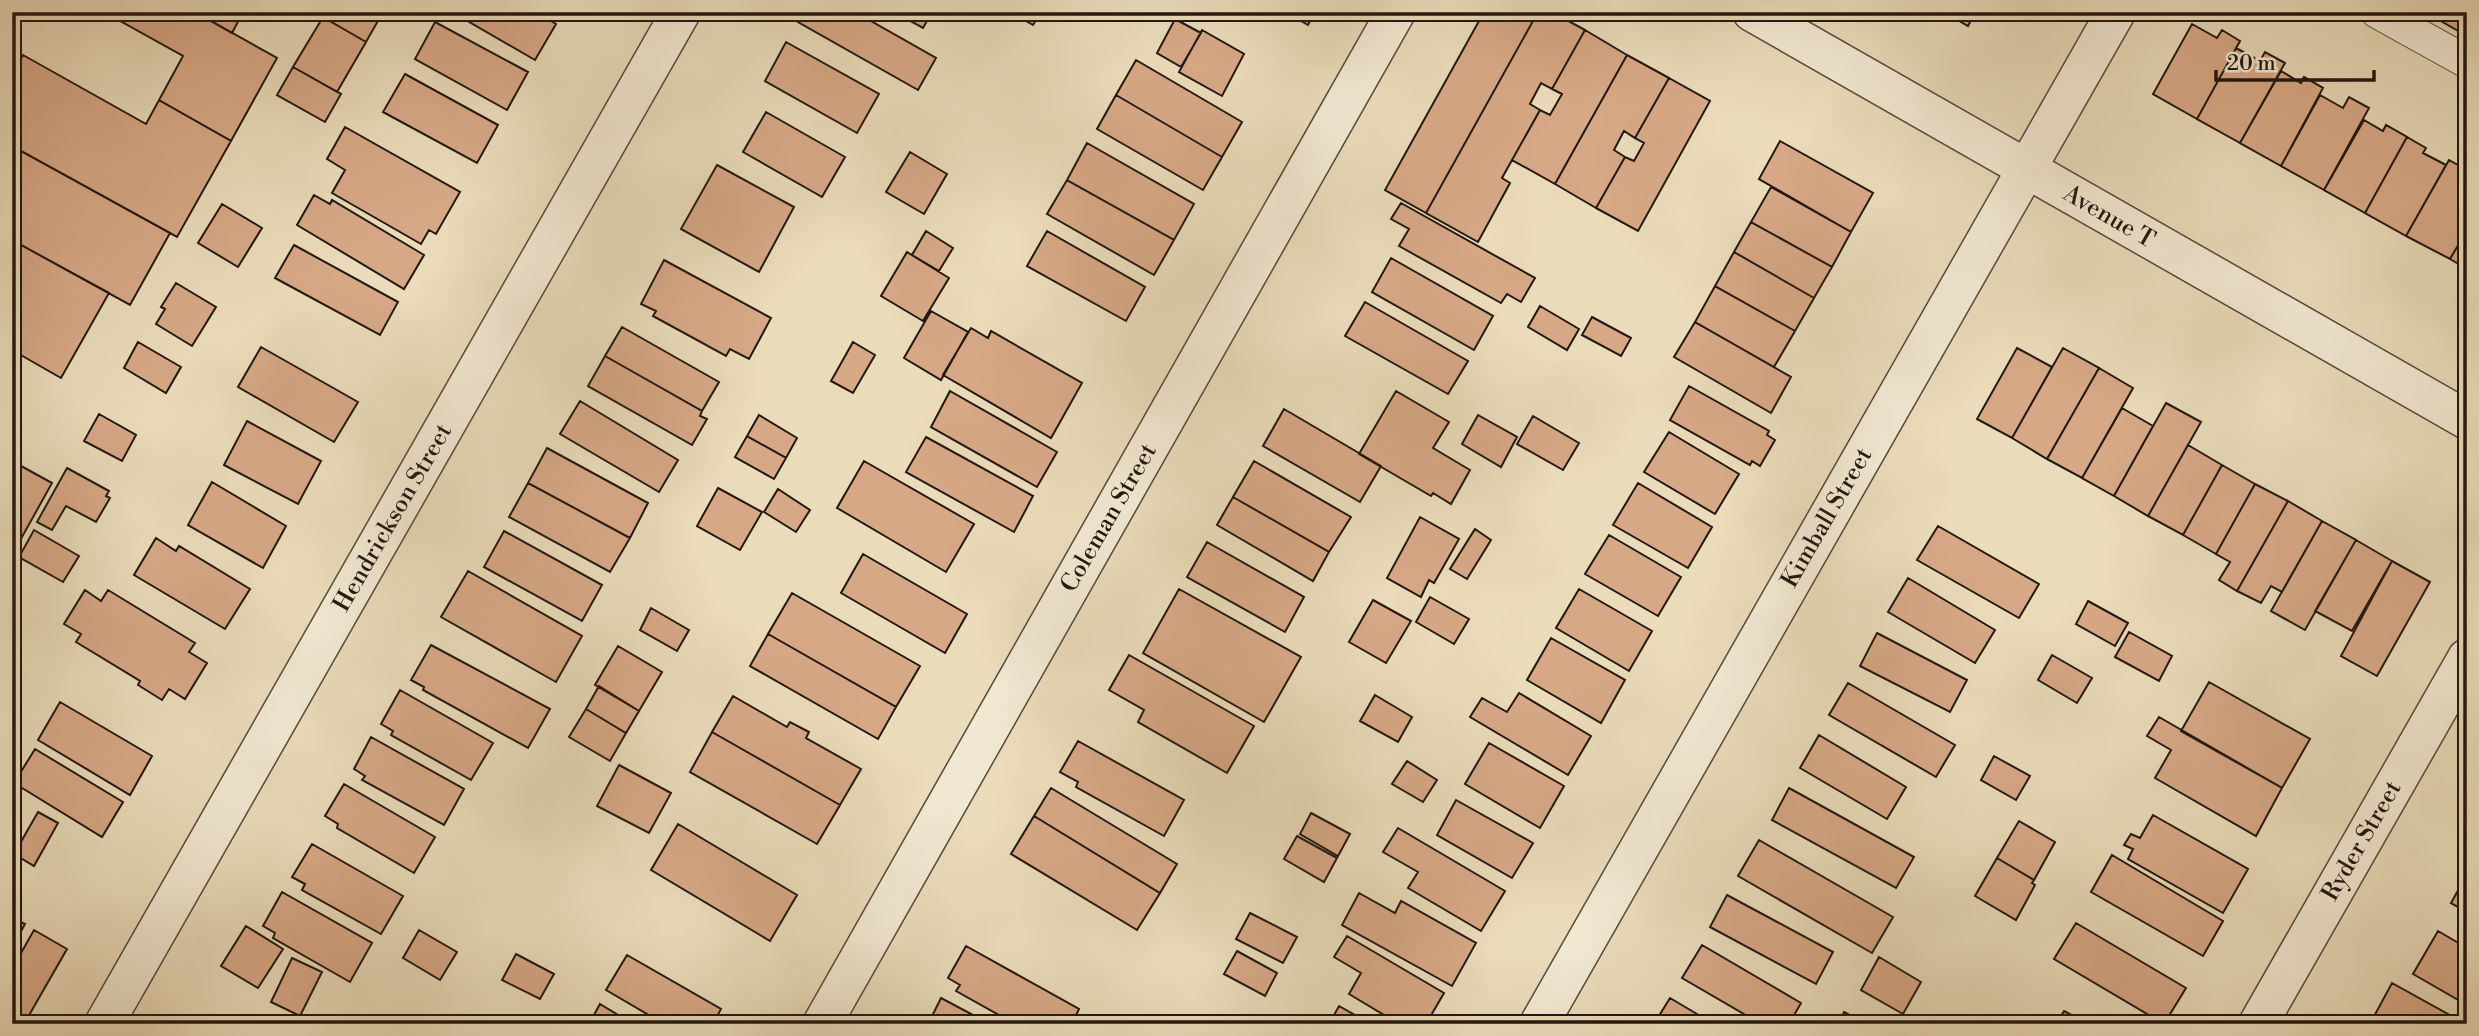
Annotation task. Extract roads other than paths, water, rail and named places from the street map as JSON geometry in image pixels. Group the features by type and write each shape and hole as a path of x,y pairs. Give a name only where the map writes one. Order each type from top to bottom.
{"street":[{"name":"Hendrickson Street","path":"104,1024 681,12"},
{"name":"Coleman Street","path":"822,1024 1396,12"},
{"name":"Avenue T","path":"1752,12 2467,420"},
{"name":"Kimball Street","path":"1539,1024 2116,12"},
{"name":"Ryder Street","path":"2258,1024 2467,658"}],"lane":[{"path":"2377,12 2467,62"}]}
